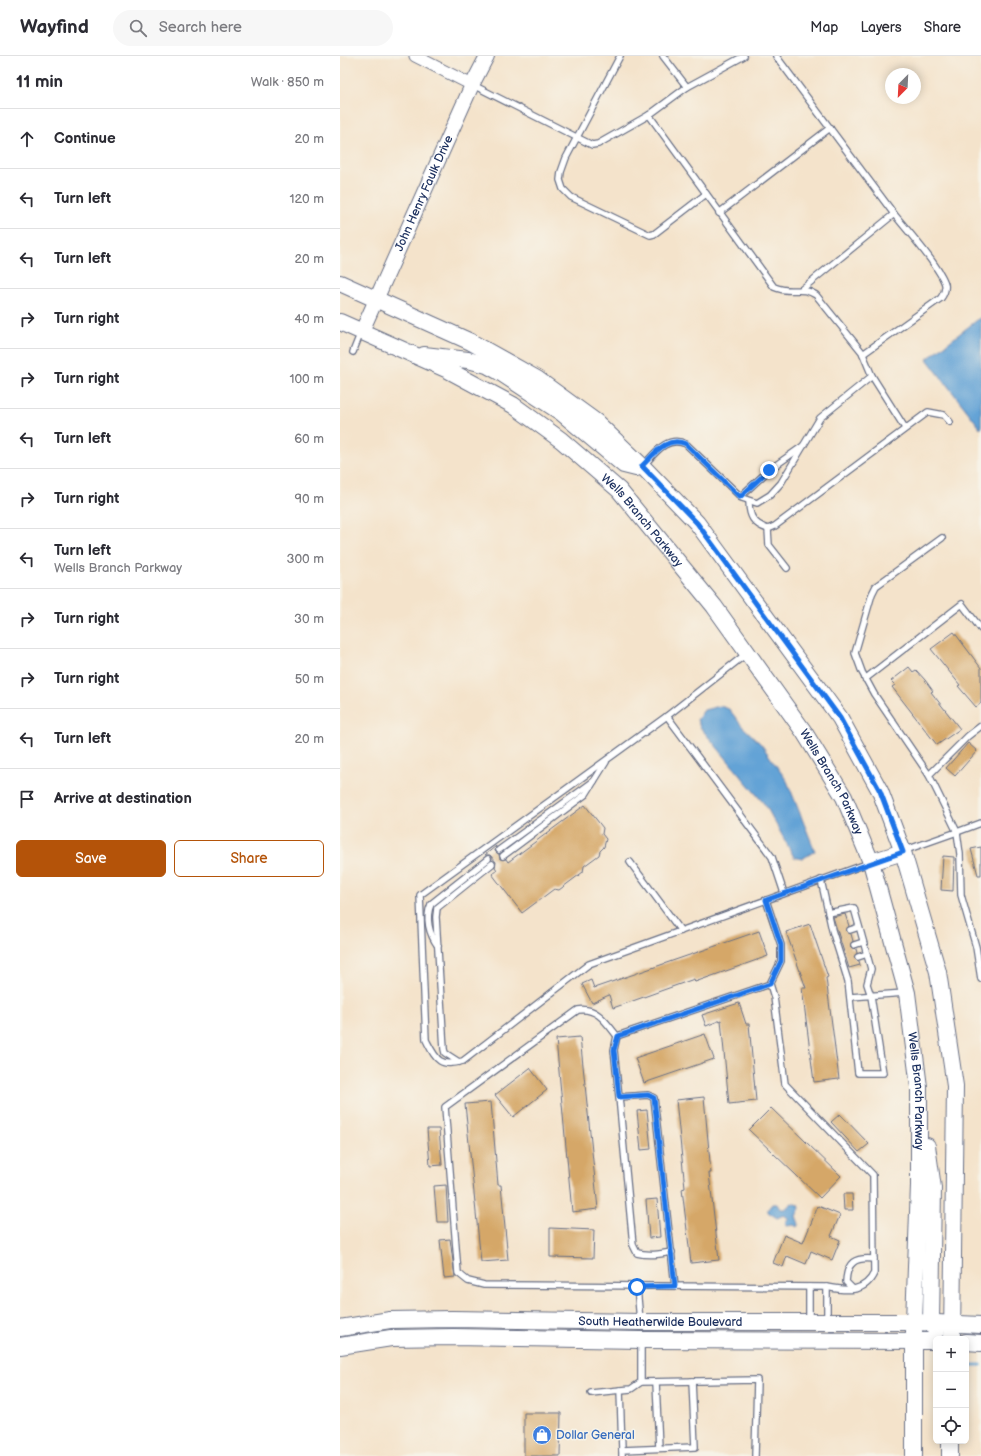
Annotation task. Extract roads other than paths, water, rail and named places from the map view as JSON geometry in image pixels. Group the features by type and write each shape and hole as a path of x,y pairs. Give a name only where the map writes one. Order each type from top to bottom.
{"main road":[{"path":"340,283 471,342 537,379 596,422 642,466 697,523 840,718 880,791 903,852 938,972 955,1086 952,1331"},
{"name":"Wells Branch Parkway","path":"340,322 448,370 513,405 561,440 619,490 714,606 804,732 844,797 871,862 907,993 919,1087 919,1185 914,1322 914,1456"},
{"path":"412,354 468,360 487,365 515,381 562,413 624,464 636,468 642,466"},
{"path":"871,862 903,852"},
{"path":"919,1087 932,1188 931,1323 933,1329 941,1336"},
{"name":"South Heatherwilde Boulevard","path":"340,1328 390,1320 437,1319 640,1322 914,1322 931,1323 952,1331 981,1325"},
{"path":"640,1322 641,1340"},
{"name":"South Heatherwilde Boulevard","path":"340,1346 391,1338 453,1336 641,1340 933,1341"},
{"path":"969,1342 981,1342"},
{"path":"950,1444 950,1456"}],"street":[{"path":"415,56 472,85"},
{"name":"John Henry Faulk Drive","path":"362,331 472,85 487,56"}],"lane":[{"path":"620,56 561,172 560,180 563,189 571,197 645,234 654,234 706,194"},
{"path":"663,56 687,87"},
{"path":"472,85 577,139 592,145 598,144 649,115 687,87 744,56"},
{"path":"776,56 938,271 945,285 945,293 941,298 863,354"},
{"path":"649,115 774,287 789,292 809,290 816,295 863,354 872,376 905,428"},
{"path":"719,213 830,128"},
{"path":"802,290 894,214"},
{"path":"353,352 362,331"},
{"path":"642,466 662,446 670,442 681,442 686,444 740,497 757,503 770,495 781,483 820,418 872,376"},
{"path":"768,529 775,526 928,412 944,415 950,422"},
{"path":"740,497 769,470 805,445"},
{"path":"748,501 749,513 753,520 768,529"},
{"path":"768,529 768,545 787,568"},
{"path":"942,538 886,578 874,590 855,653 865,679 929,776 957,832 960,854 961,895 978,946 981,979"},
{"path":"865,679 962,604 981,629"},
{"path":"747,653 667,716 420,894 426,1040 436,1059 443,1063 451,1064 459,1062 496,1036 589,964 871,862"},
{"path":"667,716 772,857 784,893"},
{"path":"929,776 968,736 981,726"},
{"path":"504,856 586,794 607,760"},
{"path":"499,850 596,779"},
{"path":"903,852 981,823"},
{"path":"438,946 430,935 428,911 431,904 488,859"},
{"path":"630,862 681,931"},
{"path":"459,1062 445,1054 444,1049 437,908 492,864"},
{"path":"821,880 828,913 841,949 848,981 858,1073 883,1073 871,996 867,984 871,970 854,908 828,913"},
{"path":"618,1036 600,1014 586,1008 578,1010 445,1107 458,1273 468,1281 484,1285 827,1287 840,1290 853,1289 864,1286 870,1282 874,1273 873,1175 785,1084 774,997 770,984 781,961 781,945 766,900"},
{"path":"850,930 859,928"},
{"path":"854,945 863,942"},
{"path":"858,957 867,954"},
{"path":"618,1036 770,984"},
{"path":"850,998 907,993"},
{"path":"618,1036 614,1050 633,1245 637,1253 651,1255 672,1252"},
{"path":"619,1097 648,1095 654,1098 675,1286"},
{"path":"853,1289 846,1282 850,1264 861,1258 874,1259"},
{"path":"637,1287 640,1322"},
{"path":"809,1287 809,1322"},
{"path":"827,1287 827,1323"},
{"path":"641,1340 641,1382"},
{"path":"591,1393 632,1389 641,1382 757,1380 755,1456"},
{"path":"622,1450 695,1447 692,1381"},
{"path":"656,1382 659,1448"},
{"path":"620,1390 622,1456"}],"water":[{"path":"981,317 981,429 927,359"},
{"path":"720,706 729,709 742,726 761,744 787,781 815,851 802,859 794,857 766,806 700,727 697,720 704,710"},
{"path":"792,1203 799,1205 800,1208 796,1216 799,1224 797,1227 794,1225 787,1226 785,1223 789,1219 784,1215 777,1218 768,1212 768,1209 772,1204 777,1204 780,1209 785,1209"}],"waterway":[{"path":"972,1365 981,1365"}],"place":[{"name":"Dollar General","path":"542,1435"}]}
